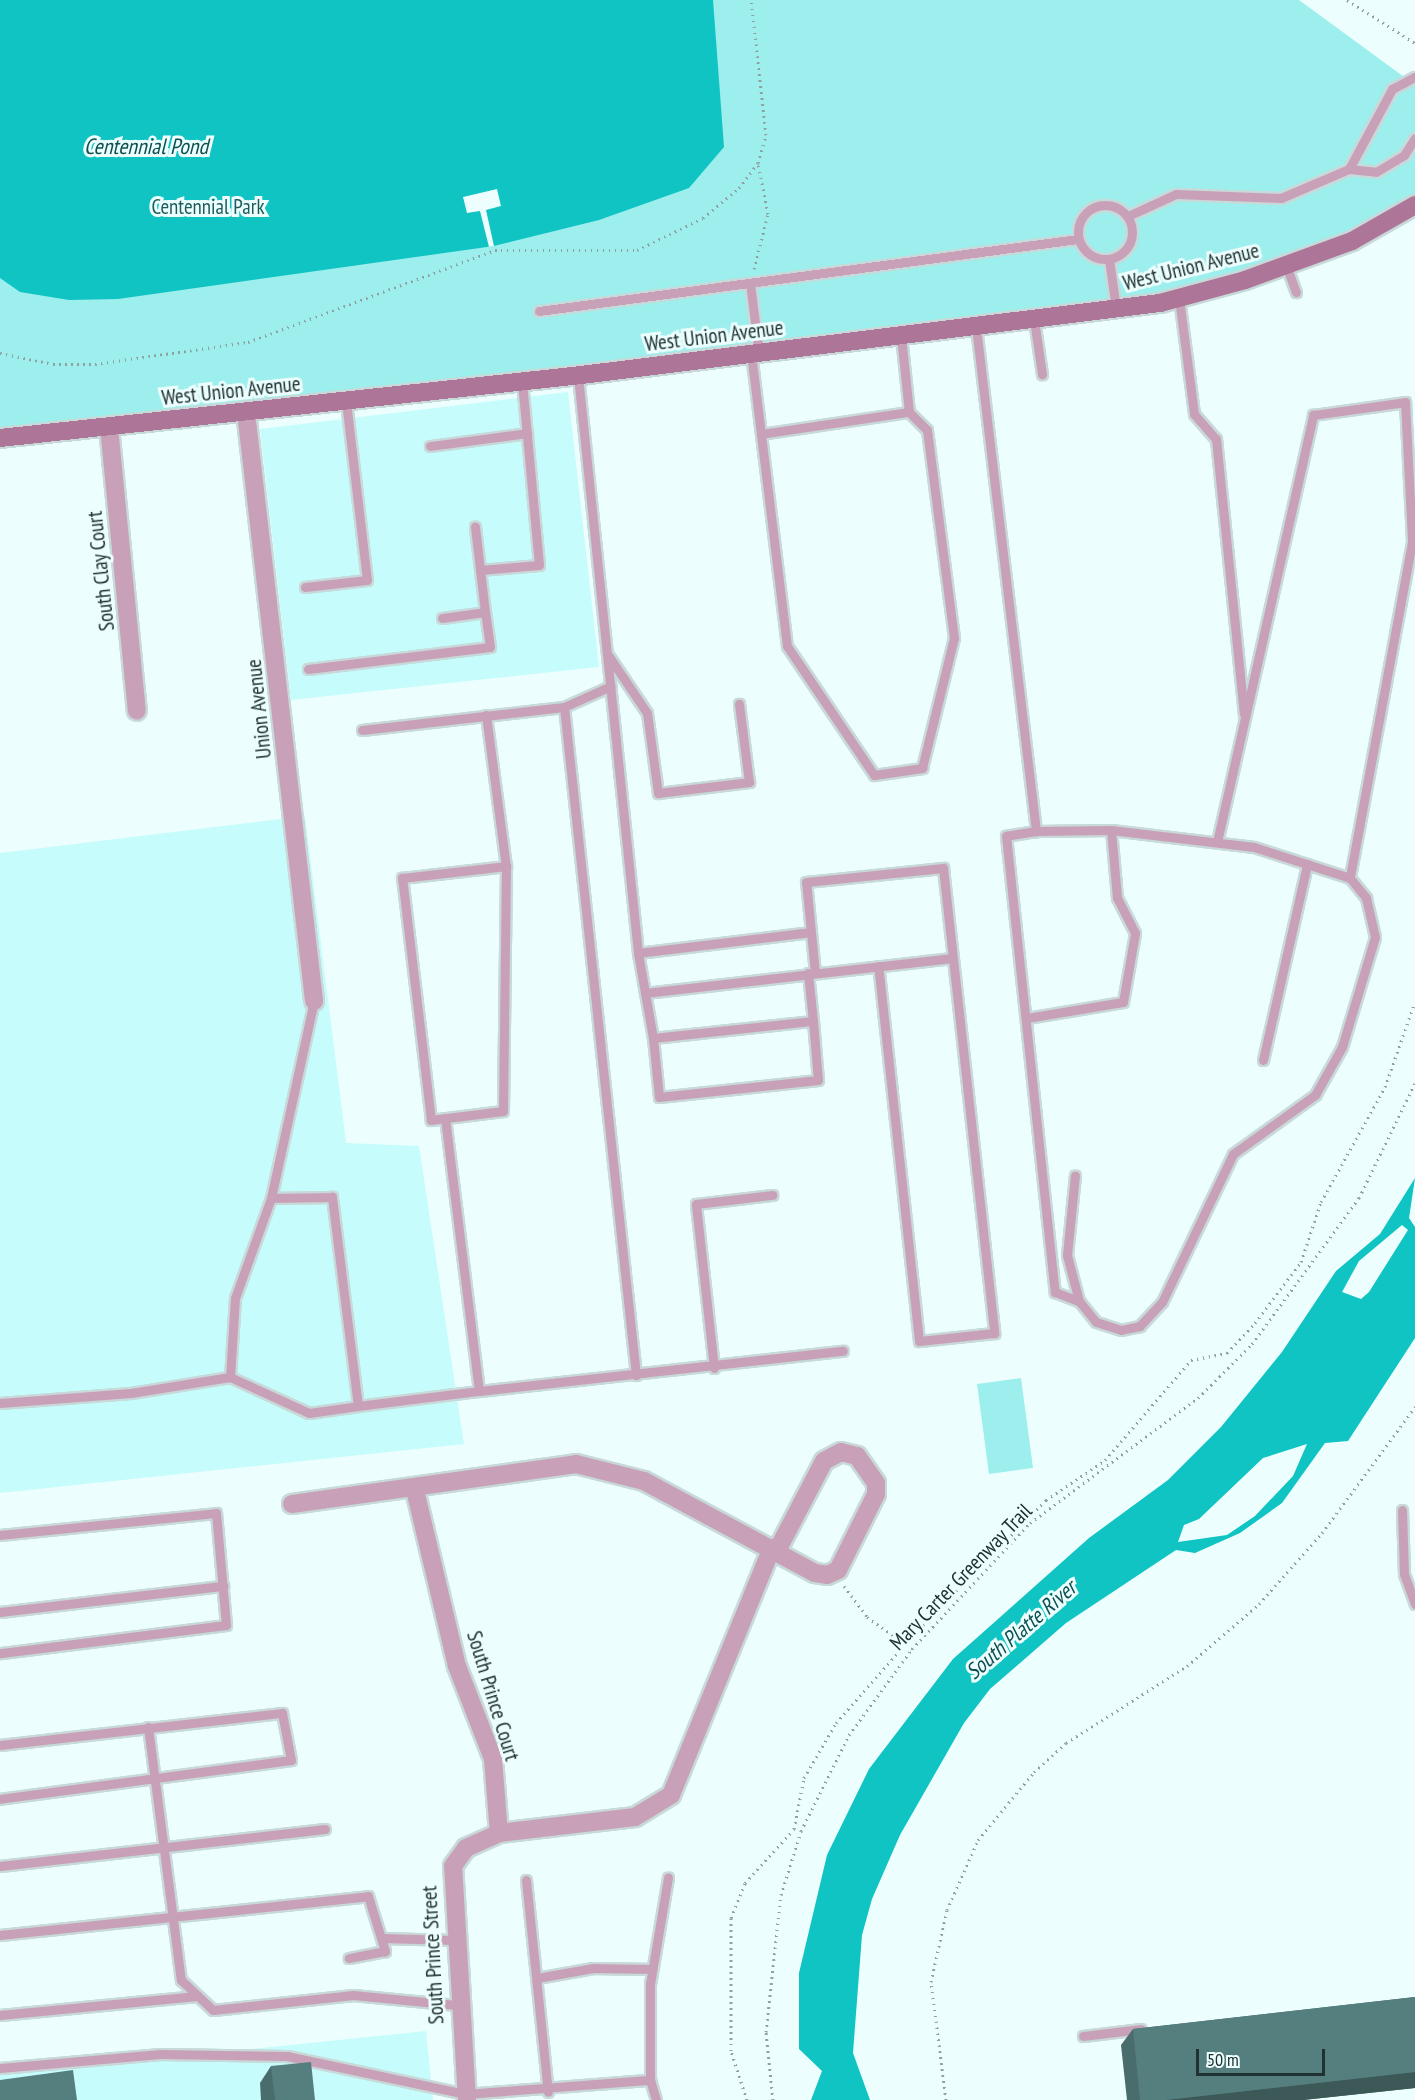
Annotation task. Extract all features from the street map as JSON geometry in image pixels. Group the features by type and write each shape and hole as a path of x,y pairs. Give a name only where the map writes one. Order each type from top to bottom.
{"street":[{"name":"West Union Avenue","path":"0,438 522,382 1116,309 1179,298 1286,265 1352,241 1415,206"},
{"name":"Union Avenue","path":"246,412 314,1001"},
{"name":"South Clay Court","path":"109,427 137,711"},
{"path":"291,1504 415,1490 576,1464 644,1481 775,1550 815,1573 838,1570 876,1494 876,1484 857,1456 840,1452 824,1461 775,1550 671,1794 635,1817 499,1833"},
{"name":"South Prince Court","path":"415,1490 457,1666 493,1759 499,1833"},
{"name":"South Prince Street","path":"466,2097 457,2005 453,1866 466,1848 499,1833"}],"lane":[{"path":"1349,169 1392,89 1415,77"},
{"path":"1128,216 1176,194 1281,198 1349,169 1376,172 1404,155 1415,138"},
{"path":"1110,204 1128,216 1133,227 1128,248 1109,259 1090,255 1078,239 1081,218 1099,205 1110,204"},
{"path":"539,311 1078,239"},
{"path":"1109,259 1116,309"},
{"path":"1286,265 1296,292"},
{"path":"750,283 761,434 787,646 874,775 922,768 954,638 927,430 909,412 901,336"},
{"path":"1179,298 1194,414 1216,439 1245,721"},
{"path":"1034,320 1042,374"},
{"path":"976,327 1036,831"},
{"path":"578,375 638,953 653,1038 659,1097 818,1080 813,1021 811,932 806,882 943,868 950,958 994,1334 919,1341 878,966"},
{"path":"480,570 539,565 522,382"},
{"path":"305,586 367,580 346,401"},
{"path":"1217,842 1313,415 1405,402 1412,542 1350,878"},
{"path":"761,434 909,412"},
{"path":"430,446 527,433"},
{"path":"308,669 490,647 475,527"},
{"path":"441,618 485,612"},
{"path":"607,654 647,713 658,793 749,782 739,704"},
{"path":"362,730 564,707 611,686"},
{"path":"564,707 636,1375"},
{"path":"486,715 506,866 503,1111 431,1120 402,878 506,866"},
{"path":"1027,1018 1123,1002 1135,933 1117,898 1111,830"},
{"path":"1075,1175 1068,1254 1079,1301 1096,1322 1120,1330 1140,1326 1162,1302 1233,1154 1315,1095 1342,1047 1375,937 1366,898 1350,878 1307,864 1217,842 1111,830 1036,831 1006,836 1055,1292 1079,1301"},
{"path":"1263,1060 1307,864"},
{"path":"638,953 811,932"},
{"path":"645,993 950,958"},
{"path":"230,1377 234,1298 271,1198 314,1001"},
{"path":"653,1038 813,1021"},
{"path":"445,1118 479,1391"},
{"path":"714,1368 696,1204 772,1195"},
{"path":"271,1198 332,1197 358,1406"},
{"path":"0,1403 131,1393 230,1377 309,1413 479,1391 714,1368 843,1351"},
{"path":"1402,1510 1404,1575 1415,1604"},
{"path":"0,1535 216,1512 226,1625 0,1653"},
{"path":"0,1612 223,1586"},
{"path":"0,1745 282,1713 291,1760 0,1799"},
{"path":"148,1727 181,1980 197,1996 213,2010 353,1995 457,2005"},
{"path":"0,1866 325,1829"},
{"path":"656,2100 650,2080 652,1969 668,1878"},
{"path":"526,1880 548,2092"},
{"path":"0,1935 368,1896 385,1951 349,1958"},
{"path":"381,1938 454,1940"},
{"path":"537,1977 593,1968 652,1969"},
{"path":"0,2015 197,1996"},
{"path":"1083,2036 1154,2028"},
{"path":"0,2068 160,2054 287,2056 466,2097 548,2092 650,2080"}],"path":[{"path":"0,353 52,364 95,364 249,342 495,250 638,250 703,218 739,188 758,163 766,135 751,0"},
{"path":"1347,0 1415,43"},
{"path":"750,283 767,234 758,163"},
{"path":"910,1638 1046,1500 1105,1460 1191,1360 1227,1353 1255,1323 1301,1262 1324,1196 1385,1087 1415,1002"},
{"name":"Mary Carter Greenway Trail","path":"773,2100 766,2032 772,1951 790,1864 837,1755 912,1649 1030,1523 1198,1398 1252,1344 1359,1198 1415,1083"},
{"path":"946,2100 931,1982 947,1910 978,1840 1034,1772 1066,1743 1187,1666 1259,1604 1322,1533 1415,1407"},
{"path":"838,1570 867,1617 912,1649"},
{"path":"747,2100 731,2051 731,1918 745,1883 794,1830 804,1778 836,1723 902,1648"}],"shaded area":[{"path":"568,392 599,667 291,700 260,429"},
{"path":"305,816 346,1143 419,1146 464,1444 0,1493 0,853"},
{"path":"426,2031 433,2100 0,2100 0,2075"}],"green space":[{"name":"Centennial Park","path":"0,0 1299,0 1415,85 1415,205 1352,241 1179,298 0,438"},
{"path":"1021,1378 1033,1468 989,1474 977,1384"}],"water":[{"name":"Centennial Pond","path":"0,0 713,0 724,147 689,188 599,220 494,246 118,299 69,300 20,292 0,278"},
{"name":"South Platte River","path":"1415,1178 1409,1218 1415,1227 1415,1338 1348,1441 1325,1443 1282,1503 1240,1533 1195,1553 1176,1550 1066,1623 990,1689 964,1723 900,1835 872,1899 862,1935 853,2053 870,2100 811,2100 822,2071 799,2049 799,1973 827,1855 869,1769 953,1659 1089,1538 1168,1480 1221,1427 1282,1352 1336,1271 1380,1234","holes":["1402,1225 1408,1230 1369,1292 1361,1299 1342,1292 1359,1261","1307,1444 1293,1476 1255,1516 1227,1535 1178,1542 1184,1525 1199,1519 1263,1458"]}],"pier":[{"path":"497,189 501,206 486,210 494,246 489,247 480,211 467,213 463,197"}],"building":[{"path":"1415,1997 1415,2072 1166,2100 1140,2100 1133,2029"},
{"path":"311,2062 315,2100 275,2100 271,2066"},
{"path":"73,2070 77,2100 0,2100 0,2080"}]}
